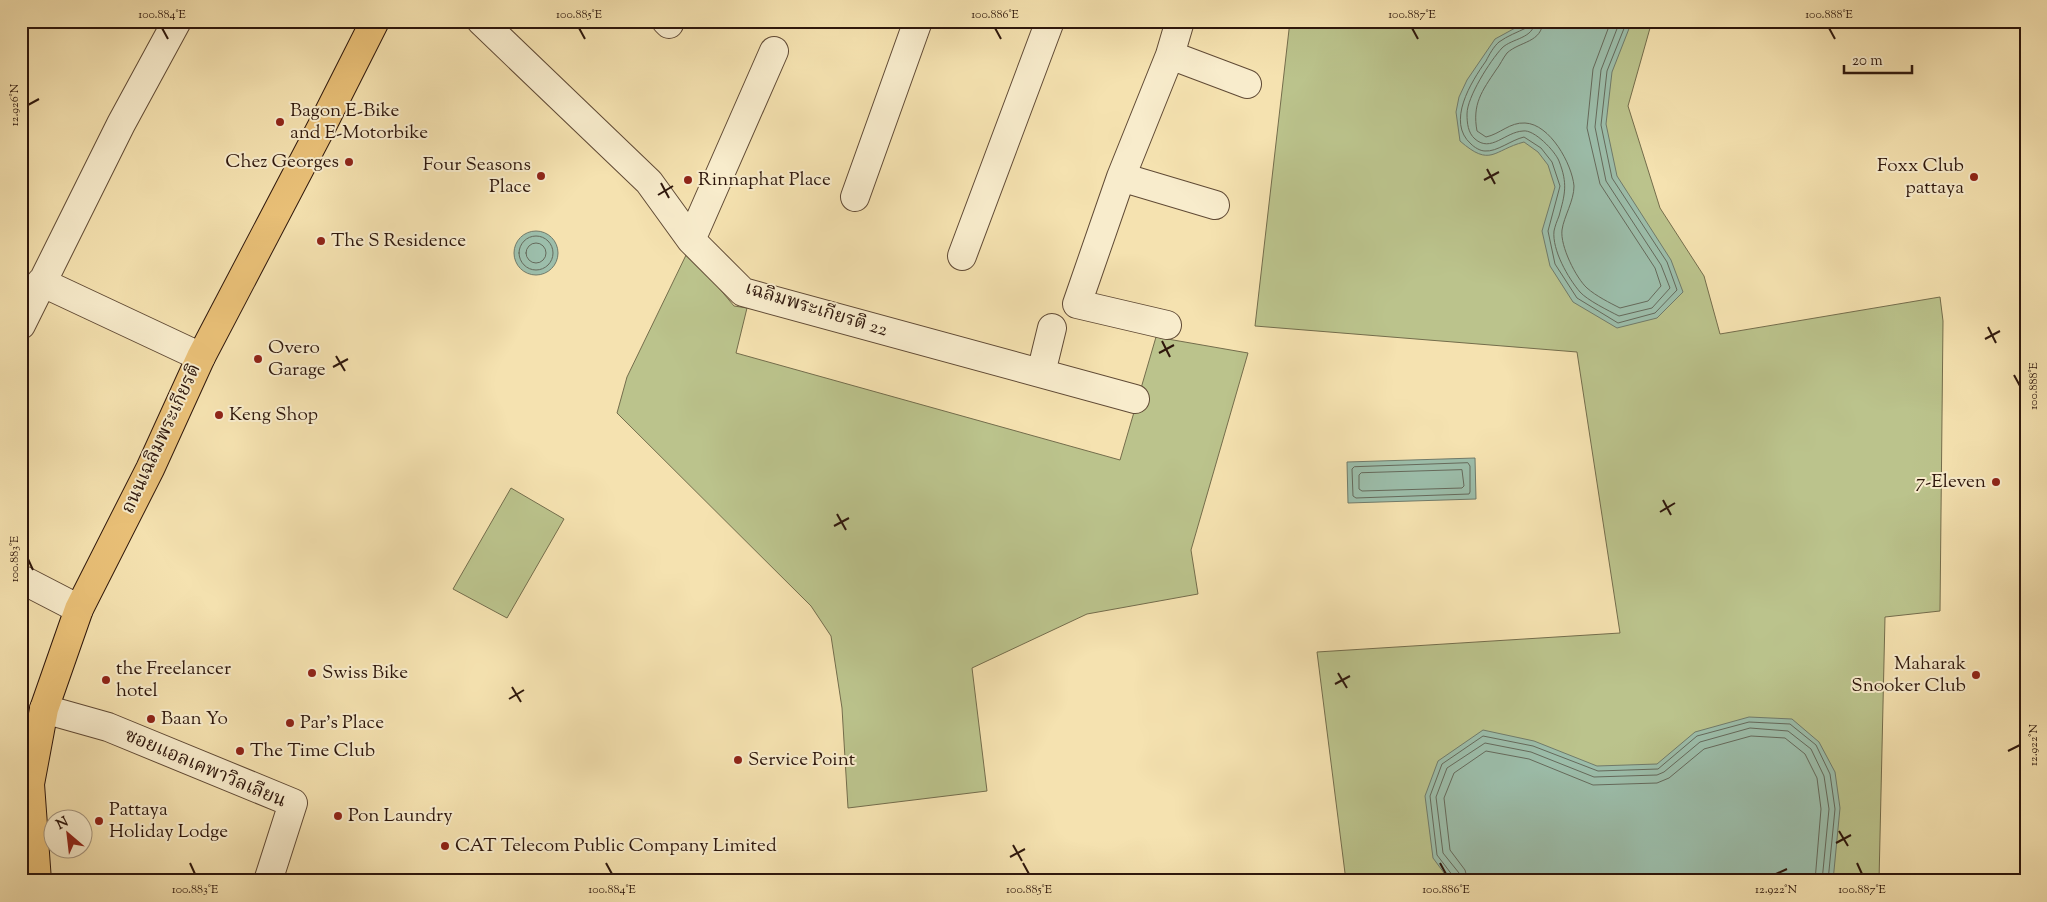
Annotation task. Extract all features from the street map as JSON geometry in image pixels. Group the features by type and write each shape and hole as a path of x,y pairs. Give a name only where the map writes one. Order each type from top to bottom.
{"main road":[{"name":"ถนนเฉลิมพระเกียรติ","path":"37,881 26,784 44,709 79,609 150,469 201,357 318,134 374,21"}],"street":[{"path":"21,325 121,124 178,21"},
{"name":"เฉลิมพระเกียรติ 22","path":"481,21 648,182 691,240 743,292 1136,399"},
{"path":"855,197 918,21"},
{"path":"962,256 1050,21"},
{"path":"1167,325 1077,304 1121,177 1170,55 1180,21"},
{"path":"691,240 774,51"},
{"path":"1170,55 1247,84"},
{"path":"1121,177 1215,205"},
{"path":"41,282 201,357"},
{"path":"1041,373 1052,328"},
{"path":"21,579 79,609"},
{"name":"ซอยแอลเคพาวิลเลียน","path":"44,709 108,727 292,803 268,881"}],"green space":[{"path":"1290,21 1652,21 1628,106 1660,208 1704,276 1720,334 1940,297 1943,321 1940,611 1885,617 1879,881 1346,881 1317,652 1620,633 1577,352 1255,326"},
{"path":"688,251 734,306 747,308 736,353 1120,460 1156,337 1248,353 1191,550 1198,594 1087,614 972,668 987,791 848,808 842,708 831,636 811,606 617,413 627,377"},
{"path":"511,488 564,519 507,618 453,589"}],"water":[{"path":"1528,21 1632,21 1612,72 1606,124 1617,176 1671,260 1683,292 1657,318 1617,328 1573,302 1550,266 1542,231 1555,187 1548,165 1538,152 1524,142 1492,155 1486,155 1479,154 1460,141 1456,112 1459,97 1467,80 1495,39"},
{"path":"536,231 548,235 554,241 558,253 554,265 548,271 536,275 524,271 518,265 514,253 518,241 524,235"},
{"path":"1475,458 1476,499 1348,503 1347,462"},
{"path":"1749,717 1792,719 1819,742 1835,772 1840,808 1833,881 1450,881 1433,858 1425,796 1438,761 1483,730 1534,741 1597,766 1657,764 1695,732"}],"place":[{"name":"Bagon E-Bike and E-Motorbike","path":"280,122"},
{"name":"Chez Georges","path":"349,162"},
{"name":"Four Seasons Place","path":"541,176"},
{"name":"Foxx Club pattaya","path":"1974,177"},
{"name":"Rinnaphat Place","path":"688,180"},
{"name":"The S Residence","path":"321,241"},
{"name":"Overo Garage","path":"258,359"},
{"name":"Keng Shop","path":"219,415"},
{"name":"7-Eleven","path":"1996,482"},
{"name":"Swiss Bike","path":"312,673"},
{"name":"Maharak Snooker Club","path":"1976,675"},
{"name":"the Freelancer hotel","path":"106,680"},
{"name":"Baan Yo","path":"151,719"},
{"name":"Par's Place","path":"290,723"},
{"name":"The Time Club","path":"240,751"},
{"name":"Service Point","path":"738,760"},
{"name":"Pon Laundry","path":"338,816"},
{"name":"Pattaya Holiday Lodge","path":"99,821"},
{"name":"CAT Telecom Public Company Limited","path":"445,846"}]}
